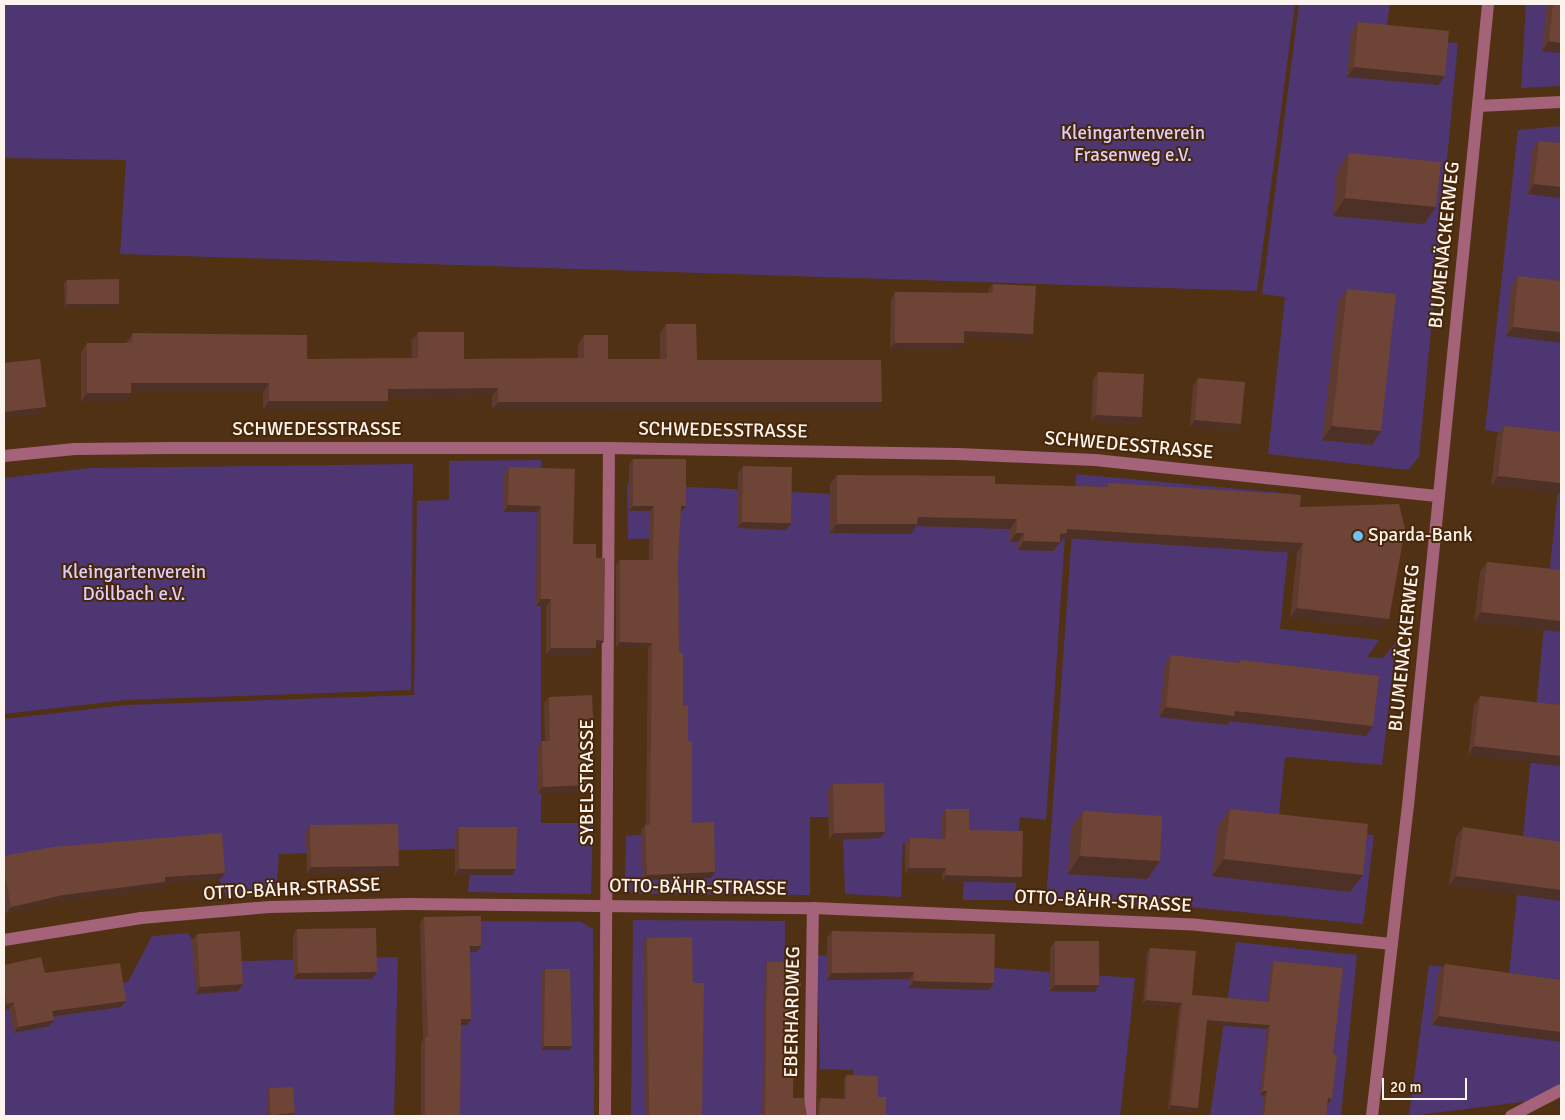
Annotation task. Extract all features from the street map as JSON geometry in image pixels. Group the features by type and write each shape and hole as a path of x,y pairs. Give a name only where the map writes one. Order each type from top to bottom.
{"street":[{"name":"BLUMENÄCKERWEG","path":"1372,1116 1439,496 1488,4"},
{"path":"1478,106 1561,102"},
{"name":"SCHWEDESSTRASSE","path":"4,456 75,449 171,448 609,448 958,454 1095,460 1439,496"},
{"name":"SYBELSTRASSE","path":"605,1116 609,448"},
{"name":"OTTO-BÄHR-STRASSE","path":"4,940 142,918 270,907 408,904 813,908 1198,925 1392,944"},
{"name":"EBERHARDWEG","path":"810,1116 813,908"},
{"path":"1511,1116 1561,1090"}],"green space":[{"name":"Kleingartenverein Frasenweg e.V.","path":"4,4 1295,4 1257,291 120,254 126,160 4,158"},
{"path":"1299,4 1390,4 1385,37 1458,43 1419,457 1408,470 1268,454 1285,297 1262,294"},
{"path":"1526,4 1561,4 1561,86 1521,88"},
{"path":"1561,126 1561,443 1485,430 1518,130"},
{"path":"1561,459 1561,1097 1409,1116 1429,965 1509,975"},
{"path":"541,460 541,823 593,823 591,894 468,892 472,848 279,854 276,894 227,898 210,859 4,891 4,719 127,705 414,695 417,501 449,500 449,461"},
{"name":"Kleingartenverein Döllbach e.V.","path":"413,464 411,690 126,700 4,714 4,478 90,468"},
{"path":"1076,474 1294,494 1280,629 1379,640 1367,657 1383,658 1396,642 1382,765 1285,757 1278,825 1374,835 1363,924 1190,907 1046,902"},
{"path":"627,484 1067,505 1046,820 1020,817 1015,900 963,900 964,846 903,843 901,897 845,894 842,817 810,817 810,895 632,894 625,885 626,836 647,834 673,538 628,539"},
{"path":"633,920 785,921 783,1116 631,1116"},
{"path":"481,921 581,922 593,929 594,1116 436,1116 441,928"},
{"path":"188,933 210,962 398,957 394,1116 4,1116 4,997 128,982 152,936"},
{"path":"1236,942 1357,955 1341,1116 1210,1116"},
{"path":"817,955 1135,978 1120,1116 854,1116 853,1070 820,1069"}],"building":[{"path":"1553,4 1561,4 1561,43 1549,41"},
{"path":"1358,22 1449,31 1445,76 1354,67"},
{"path":"1539,141 1561,143 1561,187 1534,184"},
{"path":"1349,153 1441,162 1436,207 1345,198"},
{"path":"1518,276 1561,281 1561,332 1513,327"},
{"path":"119,279 119,304 67,304 67,280"},
{"path":"993,284 1036,286 1033,334 964,331 964,343 895,343 895,292 993,293"},
{"path":"1347,289 1396,294 1381,431 1332,426"},
{"path":"666,324 696,324 697,360 881,360 882,402 498,402 498,388 388,389 388,401 269,401 269,383 131,383 131,393 87,393 87,343 132,343 133,333 307,335 307,359 418,358 418,332 464,332 464,359 584,358 584,335 608,335 608,359 667,359"},
{"path":"40,359 46,407 4,412 4,363"},
{"path":"1098,372 1144,374 1142,417 1096,415"},
{"path":"1198,378 1245,382 1241,424 1195,420"},
{"path":"1504,426 1561,432 1561,483 1498,476"},
{"path":"633,459 686,459 686,506 681,506 678,561 679,653 683,653 683,706 688,705 688,741 692,741 692,823 714,822 715,872 647,875 645,825 650,825 652,643 620,642 620,560 653,560 654,506 633,506"},
{"path":"743,466 792,467 791,523 742,522"},
{"path":"509,467 575,469 573,544 596,544 596,558 605,558 604,641 596,640 596,648 551,648 551,599 541,599 541,506 508,505"},
{"path":"837,475 995,476 995,484 1108,487 1108,483 1301,495 1300,507 1399,504 1405,529 1389,619 1297,608 1303,543 1067,529 1067,533 1060,534 1060,542 1024,541 1024,533 1016,533 1017,519 918,517 917,524 837,524"},
{"path":"1487,562 1561,570 1561,621 1481,612"},
{"path":"1171,655 1240,663 1240,660 1379,676 1373,726 1235,711 1234,716 1166,707"},
{"path":"592,695 594,739 585,739 587,785 543,787 542,741 550,741 549,697"},
{"path":"1480,696 1561,705 1561,756 1474,746"},
{"path":"884,783 885,832 834,833 833,784"},
{"path":"946,809 969,809 969,830 1023,831 1022,877 946,875 946,868 909,868 910,838 946,839"},
{"path":"1230,809 1368,824 1363,875 1224,859"},
{"path":"1083,811 1162,816 1160,861 1080,856"},
{"path":"398,824 399,866 311,867 310,825"},
{"path":"459,827 517,827 516,869 459,869"},
{"path":"1463,827 1561,842 1561,890 1456,876"},
{"path":"222,833 225,873 165,877 165,882 63,895 11,907 4,871 4,856 53,847"},
{"path":"481,916 481,946 470,946 471,1019 461,1019 460,1116 425,1116 425,1037 428,1037 424,917"},
{"path":"376,928 377,972 298,973 297,929"},
{"path":"240,931 243,984 200,987 197,934"},
{"path":"832,931 995,934 994,983 914,981 914,972 832,973"},
{"path":"692,937 693,983 704,983 702,1116 649,1116 647,938"},
{"path":"1055,941 1099,941 1099,985 1055,985"},
{"path":"1150,948 1196,951 1192,995 1269,1002 1274,961 1343,968 1333,1054 1337,1055 1332,1099 1328,1098 1326,1116 1264,1116 1267,1091 1263,1091 1270,1025 1207,1020 1198,1108 1171,1105 1182,1003 1146,1000"},
{"path":"41,957 45,973 120,963 126,1001 52,1011 54,1020 18,1027 14,1002 7,1004 4,989 4,965"},
{"path":"800,961 801,986 794,986 793,1098 804,1098 807,1116 765,1116 767,962"},
{"path":"1445,964 1561,980 1561,1032 1439,1016"},
{"path":"545,969 570,969 572,1046 544,1046"},
{"path":"846,1075 878,1076 878,1097 886,1097 886,1116 819,1116 821,1098 846,1099"},
{"path":"293,1087 295,1113 271,1115 269,1088"}],"place":[{"name":"Sparda-Bank","path":"1358,536"}]}
